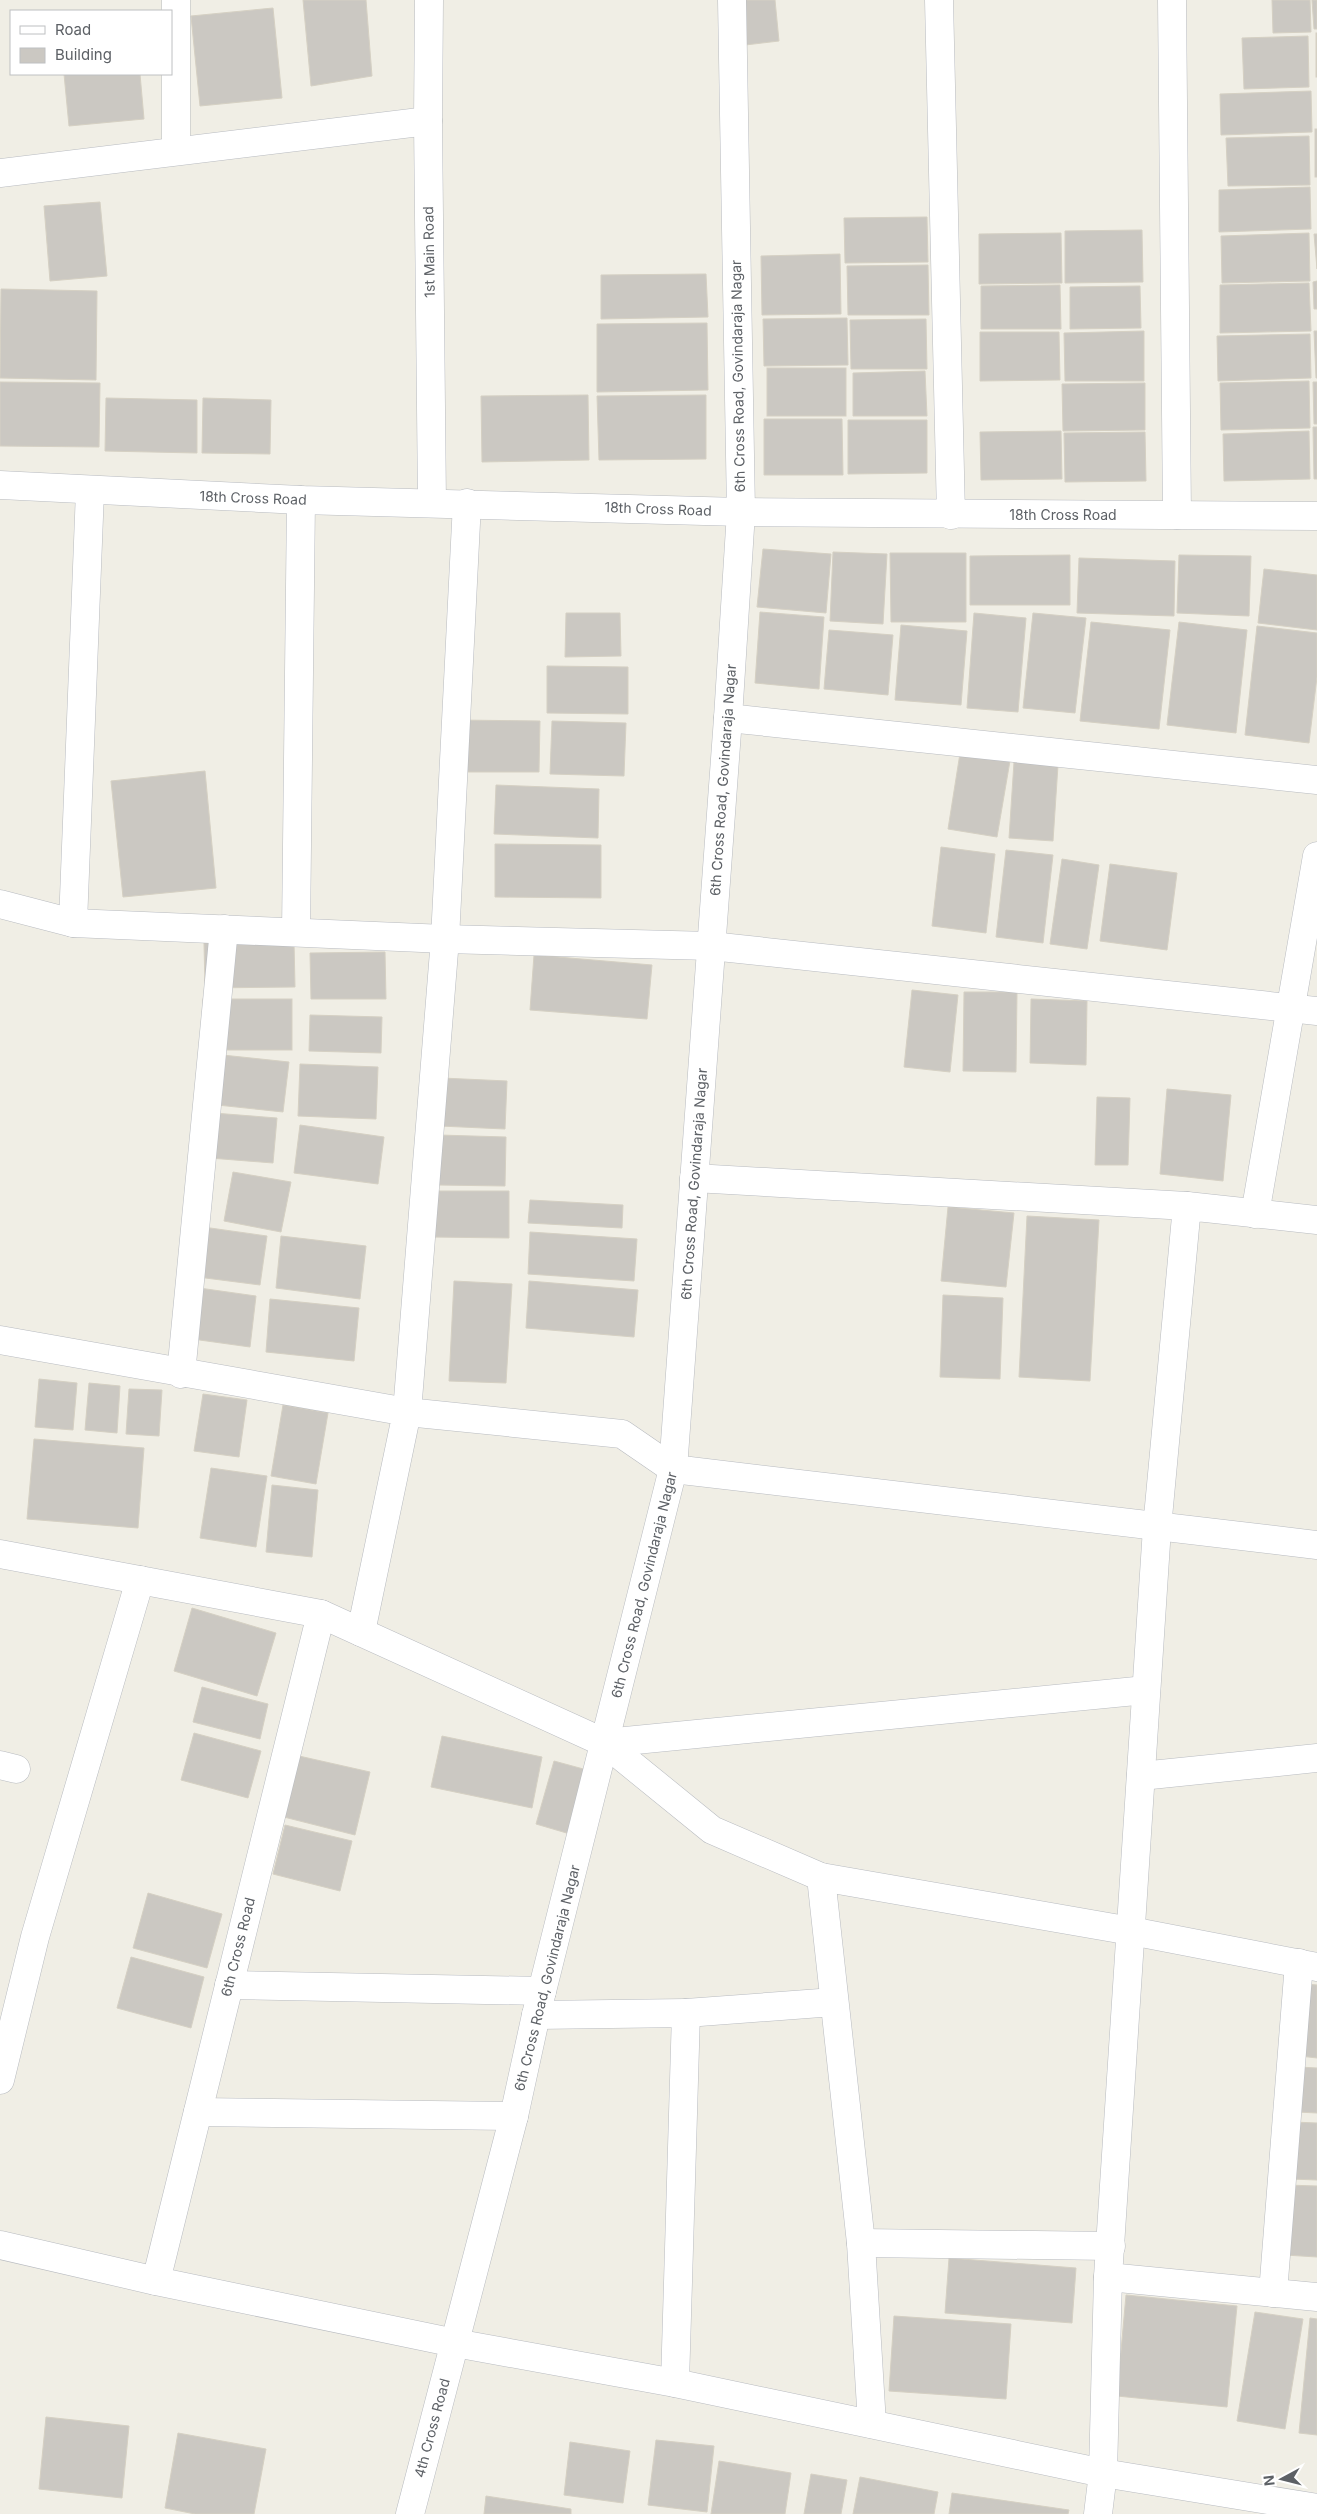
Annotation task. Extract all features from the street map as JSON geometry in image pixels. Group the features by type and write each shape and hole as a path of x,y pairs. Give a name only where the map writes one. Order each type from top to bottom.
{"street":[{"path":"176,0 176,151"},
{"name":"1st Main Road","path":"430,0 428,121 432,503"},
{"name":"6th Cross Road, Govindaraja Nagar","path":"455,2342 514,2116 539,2003 673,1469 728,718 741,512 732,0"},
{"path":"939,0 951,515"},
{"path":"1172,0 1177,515"},
{"path":"0,173 428,121"},
{"name":"18th Cross Road","path":"0,485 90,491 301,500 467,503 741,512 951,515 1317,516"},
{"path":"73,923 90,491"},
{"path":"296,932 301,500"},
{"path":"361,1632 407,1412 446,939 467,503"},
{"path":"728,718 1317,780"},
{"path":"1255,1214 1317,856"},
{"path":"0,904 73,923 446,939 711,946 1317,1011"},
{"path":"181,1374 224,929"},
{"path":"694,1178 1187,1206 1317,1220"},
{"path":"1098,2514 1103,2473 1108,2277 1157,1528 1187,1206"},
{"path":"0,1340 181,1374 407,1412 622,1434 673,1469 1157,1528 1317,1545"},
{"path":"0,1554 321,1614 604,1743 712,1830 822,1878 1131,1931 1308,1965 1273,2293"},
{"path":"0,2080 36,1937 140,1580"},
{"name":"6th Cross Road","path":"156,2280 321,1614"},
{"path":"604,1743 1146,1690"},
{"path":"1141,1776 1317,1758"},
{"path":"822,1878 861,2243 872,2424"},
{"path":"229,1985 686,2012 834,2002"},
{"path":"675,2383 686,2012"},
{"path":"198,2112 514,2116"},
{"path":"861,2243 1111,2246"},
{"path":"0,2245 156,2280 455,2342 675,2383 1103,2473 1317,2508"},
{"path":"1108,2277 1317,2297"},
{"name":"4th Cross Road","path":"410,2514 455,2342"}],"building":[{"path":"303,0 366,0 372,76 311,86"},
{"path":"737,0 775,0 779,41 737,46"},
{"path":"1272,0 1310,0 1311,32 1273,33"},
{"path":"1312,0 1317,0 1317,29 1314,29"},
{"path":"273,8 282,98 200,106 191,16"},
{"path":"1317,33 1317,77 1316,77"},
{"path":"1308,36 1309,87 1244,89 1242,38"},
{"path":"64,75 140,75 144,119 69,126"},
{"path":"1311,91 1312,132 1221,135 1220,94"},
{"path":"1315,129 1317,129 1317,177 1315,177"},
{"path":"1309,136 1310,185 1228,186 1226,138"},
{"path":"1310,187 1311,229 1219,232 1219,190"},
{"path":"100,202 107,276 50,281 44,206"},
{"path":"927,217 928,262 845,263 844,218"},
{"path":"1142,230 1143,282 1065,283 1065,231"},
{"path":"1061,233 1062,283 979,284 979,234"},
{"path":"1309,233 1310,281 1222,283 1221,236"},
{"path":"1314,234 1317,234 1317,269"},
{"path":"840,254 841,314 762,315 761,256"},
{"path":"928,265 929,315 848,315 847,266"},
{"path":"706,274 708,317 601,319 601,275"},
{"path":"1317,281 1317,309 1314,309 1313,282"},
{"path":"1309,283 1311,331 1220,333 1220,285"},
{"path":"1060,285 1061,329 981,329 981,286"},
{"path":"1140,286 1141,328 1070,329 1070,287"},
{"path":"1,289 97,291 96,380 0,378"},
{"path":"847,318 848,365 764,366 763,319"},
{"path":"926,319 927,369 851,369 850,320"},
{"path":"707,323 708,390 597,392 597,324"},
{"path":"1144,331 1144,381 1065,381 1064,333"},
{"path":"1314,331 1317,331 1317,378 1316,378"},
{"path":"980,332 1059,332 1060,380 980,381"},
{"path":"1310,334 1311,378 1218,381 1217,336"},
{"path":"767,368 846,368 846,416 767,416"},
{"path":"925,371 927,416 853,416 853,373"},
{"path":"1309,381 1310,428 1221,430 1220,383"},
{"path":"0,382 100,383 99,447 0,446"},
{"path":"1313,382 1317,382 1317,424 1314,424"},
{"path":"1145,383 1145,430 1063,431 1062,384"},
{"path":"588,395 589,460 482,462 481,396"},
{"path":"706,395 706,459 599,460 597,396"},
{"path":"106,398 197,400 197,453 105,451"},
{"path":"203,398 271,400 270,454 202,453"},
{"path":"764,419 842,419 843,475 764,475"},
{"path":"848,420 927,420 927,473 848,474"},
{"path":"1313,427 1317,427 1317,479 1314,479"},
{"path":"1061,431 1062,479 981,480 980,432"},
{"path":"1309,431 1310,479 1224,481 1223,434"},
{"path":"1145,432 1146,481 1065,482 1064,433"},
{"path":"763,549 831,554 826,613 757,607"},
{"path":"833,552 887,554 883,624 830,621"},
{"path":"890,553 966,553 966,622 891,622"},
{"path":"1070,555 1070,605 970,605 970,556"},
{"path":"1179,555 1251,556 1249,616 1177,613"},
{"path":"1079,558 1175,561 1174,616 1077,613"},
{"path":"1264,569 1317,575 1317,630 1258,623"},
{"path":"760,612 824,617 819,689 755,683"},
{"path":"566,613 620,613 621,656 565,657"},
{"path":"974,613 1026,618 1018,712 967,708"},
{"path":"1033,613 1086,618 1075,713 1023,708"},
{"path":"1091,622 1170,630 1159,729 1080,721"},
{"path":"1179,622 1247,630 1236,733 1167,725"},
{"path":"901,625 967,631 961,705 895,700"},
{"path":"1257,626 1317,633 1317,677 1309,743 1245,735"},
{"path":"829,630 893,635 888,695 824,689"},
{"path":"547,666 628,667 628,714 547,713"},
{"path":"457,720 540,721 539,772 456,772"},
{"path":"552,721 626,723 624,776 550,774"},
{"path":"961,747 1011,755 997,837 948,829"},
{"path":"1014,762 1058,765 1053,841 1009,838"},
{"path":"205,771 216,888 123,897 111,781"},
{"path":"496,785 599,789 598,838 494,834"},
{"path":"495,844 601,845 601,898 495,897"},
{"path":"941,847 995,854 986,933 932,926"},
{"path":"1006,850 1053,855 1043,943 996,937"},
{"path":"1062,859 1099,865 1087,949 1050,944"},
{"path":"1110,864 1177,873 1167,950 1100,941"},
{"path":"294,942 295,987 205,988 204,943"},
{"path":"385,952 386,999 311,999 310,953"},
{"path":"534,955 652,965 647,1019 530,1010"},
{"path":"912,990 958,995 950,1072 904,1067"},
{"path":"964,992 1017,992 1016,1072 963,1071"},
{"path":"203,999 292,999 292,1050 203,1050"},
{"path":"1031,999 1087,1001 1086,1065 1030,1063"},
{"path":"310,1015 382,1017 381,1053 309,1051"},
{"path":"213,1054 289,1062 283,1112 208,1104"},
{"path":"300,1064 378,1067 376,1119 298,1116"},
{"path":"442,1078 507,1081 505,1129 440,1126"},
{"path":"1167,1089 1231,1095 1223,1181 1160,1174"},
{"path":"1097,1097 1130,1098 1128,1165 1095,1165"},
{"path":"201,1112 277,1118 273,1163 197,1157"},
{"path":"300,1125 384,1137 378,1184 294,1173"},
{"path":"439,1135 506,1137 505,1186 438,1185"},
{"path":"233,1172 291,1182 281,1232 224,1221"},
{"path":"433,1191 509,1191 509,1238 432,1237"},
{"path":"530,1200 623,1205 622,1228 528,1223"},
{"path":"948,1207 1014,1213 1006,1287 941,1281"},
{"path":"1027,1216 1099,1220 1090,1381 1019,1377"},
{"path":"189,1225 267,1236 260,1285 182,1275"},
{"path":"530,1232 637,1239 634,1281 528,1274"},
{"path":"281,1236 366,1246 360,1299 276,1288"},
{"path":"454,1281 512,1284 506,1383 449,1381"},
{"path":"529,1281 638,1290 634,1337 526,1328"},
{"path":"185,1286 256,1296 250,1347 178,1337"},
{"path":"943,1295 1003,1298 1000,1379 940,1377"},
{"path":"270,1299 359,1308 354,1361 266,1352"},
{"path":"39,1379 77,1383 73,1430 35,1427"},
{"path":"89,1383 120,1386 117,1433 85,1430"},
{"path":"129,1389 162,1390 159,1436 126,1434"},
{"path":"203,1394 247,1400 239,1457 194,1451"},
{"path":"283,1405 328,1413 316,1484 271,1476"},
{"path":"34,1439 144,1448 138,1528 27,1519"},
{"path":"211,1468 267,1476 256,1547 200,1538"},
{"path":"272,1485 318,1490 312,1557 266,1552"},
{"path":"192,1608 276,1633 257,1696 174,1671"},
{"path":"202,1687 268,1704 260,1739 193,1722"},
{"path":"194,1733 261,1751 248,1798 181,1780"},
{"path":"442,1736 542,1757 532,1808 431,1787"},
{"path":"299,1756 370,1772 355,1835 284,1817"},
{"path":"554,1761 587,1770 570,1834 536,1824"},
{"path":"285,1825 352,1841 340,1891 273,1874"},
{"path":"148,1893 222,1914 207,1968 133,1948"},
{"path":"131,1957 204,1977 191,2028 117,2008"},
{"path":"1307,1984 1317,1985 1317,2058 1300,2056"},
{"path":"1299,2067 1317,2068 1317,2113 1297,2112"},
{"path":"1293,2122 1317,2123 1317,2180 1291,2179"},
{"path":"1287,2185 1317,2186 1317,2257 1285,2255"},
{"path":"949,2258 1076,2268 1072,2323 945,2313"},
{"path":"1126,2295 1237,2306 1227,2407 1117,2396"},
{"path":"1255,2312 1303,2319 1285,2429 1237,2421"},
{"path":"894,2316 1011,2324 1006,2399 889,2391"},
{"path":"1310,2318 1317,2319 1317,2435 1299,2433"},
{"path":"46,2417 129,2426 122,2498 39,2489"},
{"path":"178,2433 266,2449 254,2514 195,2514 165,2508"},
{"path":"656,2440 714,2446 707,2512 648,2505"},
{"path":"570,2442 630,2451 623,2503 564,2495"},
{"path":"719,2461 791,2473 785,2514 711,2514"},
{"path":"811,2474 847,2480 841,2514 804,2514"},
{"path":"860,2477 938,2492 934,2514 853,2514"},
{"path":"952,2493 1069,2510 1068,2514 949,2514"},
{"path":"486,2496 571,2509 571,2514 484,2514"}]}
